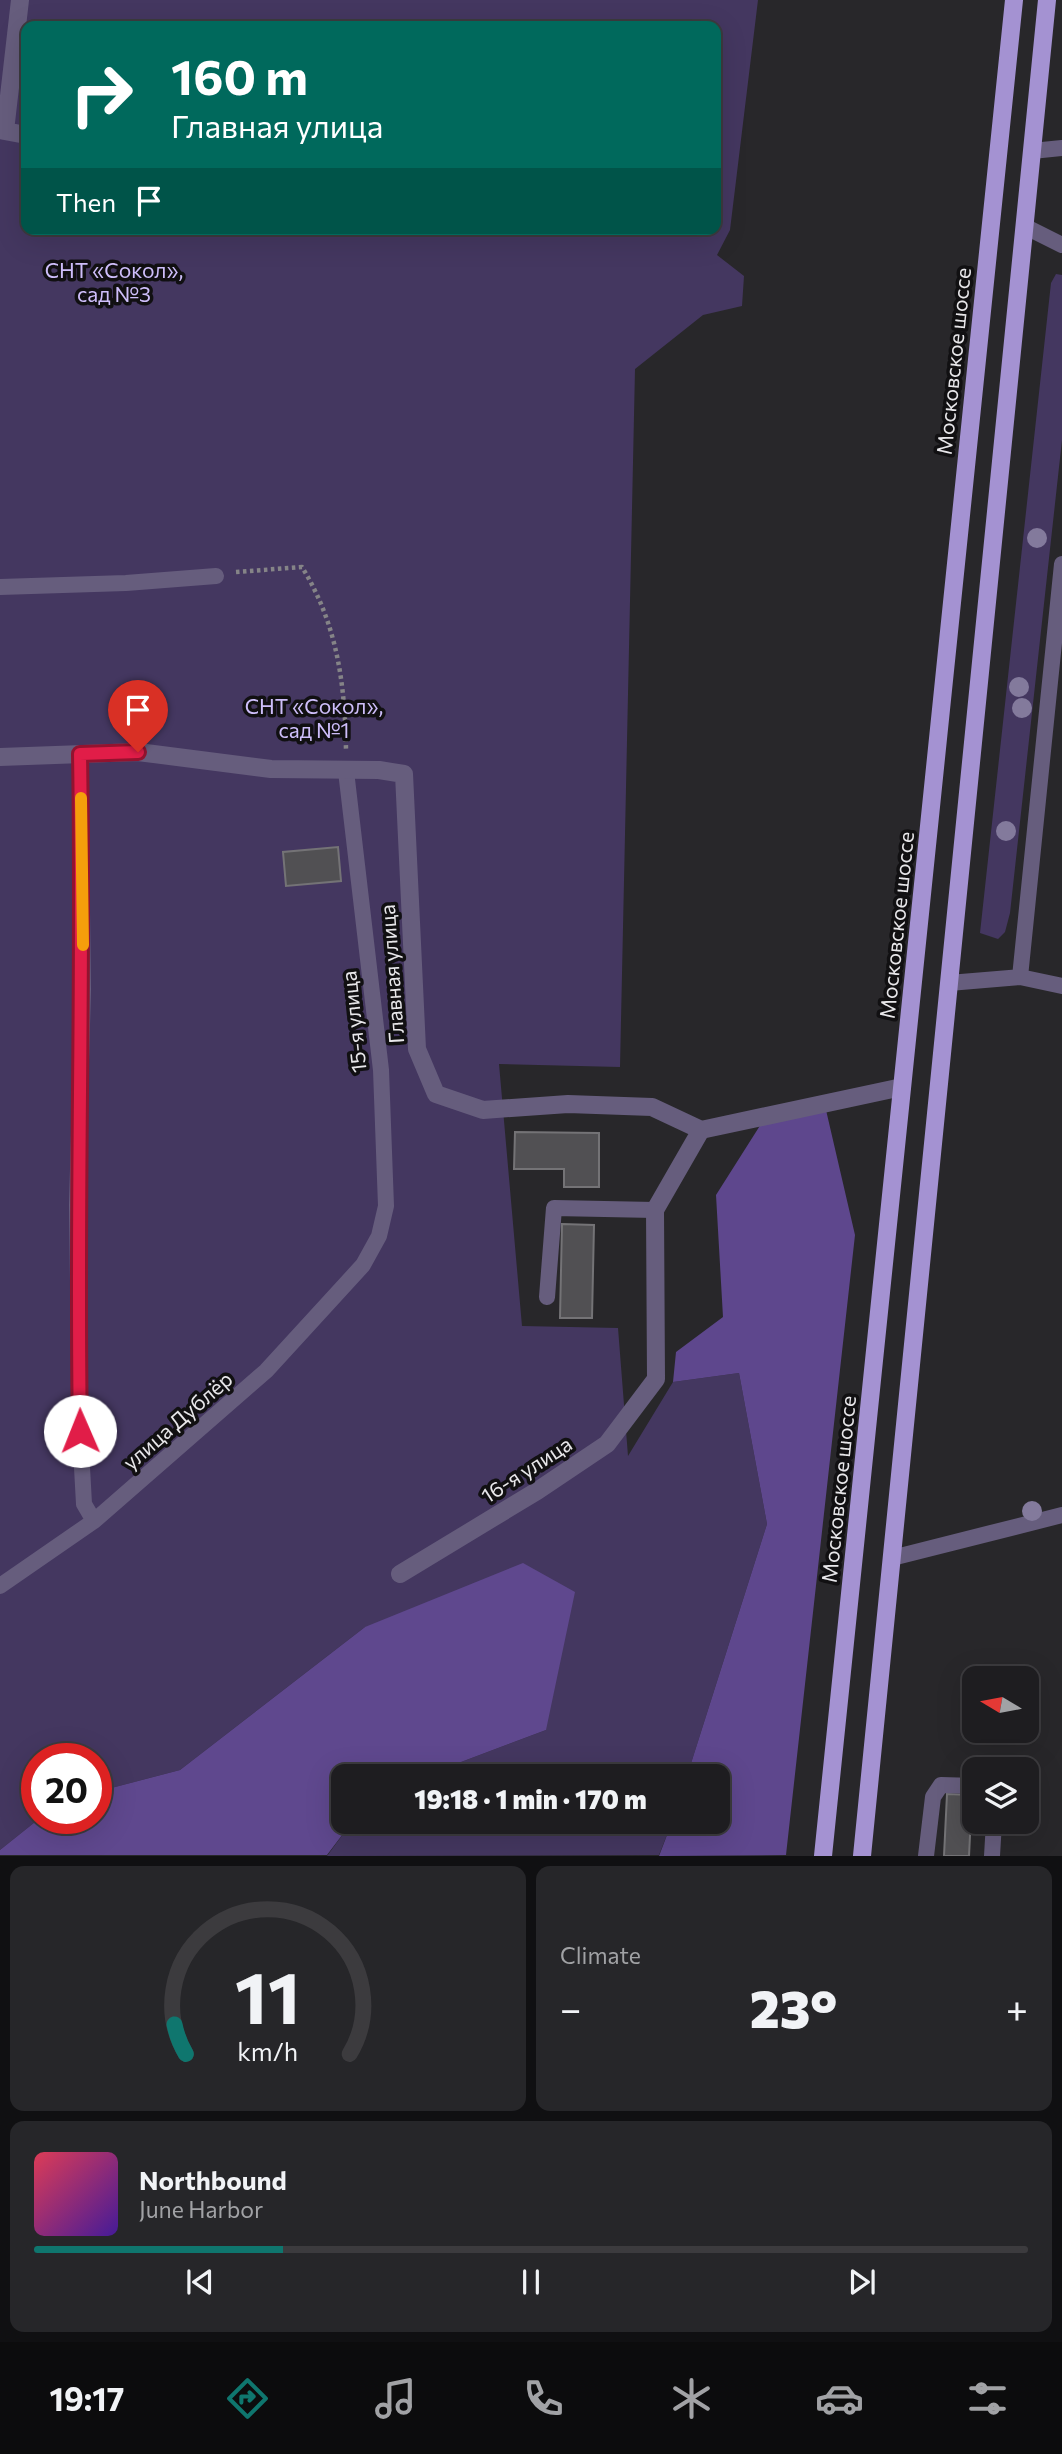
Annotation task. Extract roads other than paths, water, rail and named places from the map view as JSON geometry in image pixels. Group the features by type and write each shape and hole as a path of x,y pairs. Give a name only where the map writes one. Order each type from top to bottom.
{"main road":[{"name":"Московское шоссе","path":"823,1856 1014,0"},
{"path":"862,1856 1047,0"}],"street":[{"path":"20,0 3,131 21,134"},
{"name":"Главная улица","path":"0,757 138,752 271,769 379,770 404,774 417,1049 436,1094 483,1110 568,1104 652,1107 701,1130"},
{"path":"655,1210 701,1130 902,1087"},
{"name":"16-я улица","path":"400,1574 537,1491 607,1444 656,1380 655,1210"}],"lane":[{"path":"1032,151 1062,148"},
{"path":"1024,226 1062,245"},
{"path":"1020,977 1062,564"},
{"path":"0,587 126,583 216,576"},
{"path":"80,754 83,989 77,1205 80,1431 84,1504 94,1521"},
{"name":"15-я улица","path":"346,771 381,1070 386,1206 379,1236 363,1265"},
{"path":"949,983 1020,977 1062,986"},
{"path":"547,1297 554,1208 655,1210"},
{"name":"улица Дублёр","path":"0,1586 94,1521 266,1371 363,1265"},
{"path":"892,1558 1062,1515"},
{"path":"926,1856 933,1797 941,1785 962,1786"},
{"path":"992,1856 993,1834"}],"park label":[{"name":"СНТ «Сокол», сад №3","path":"114,281"},
{"name":"СНТ «Сокол», сад №1","path":"314,717"}]}
